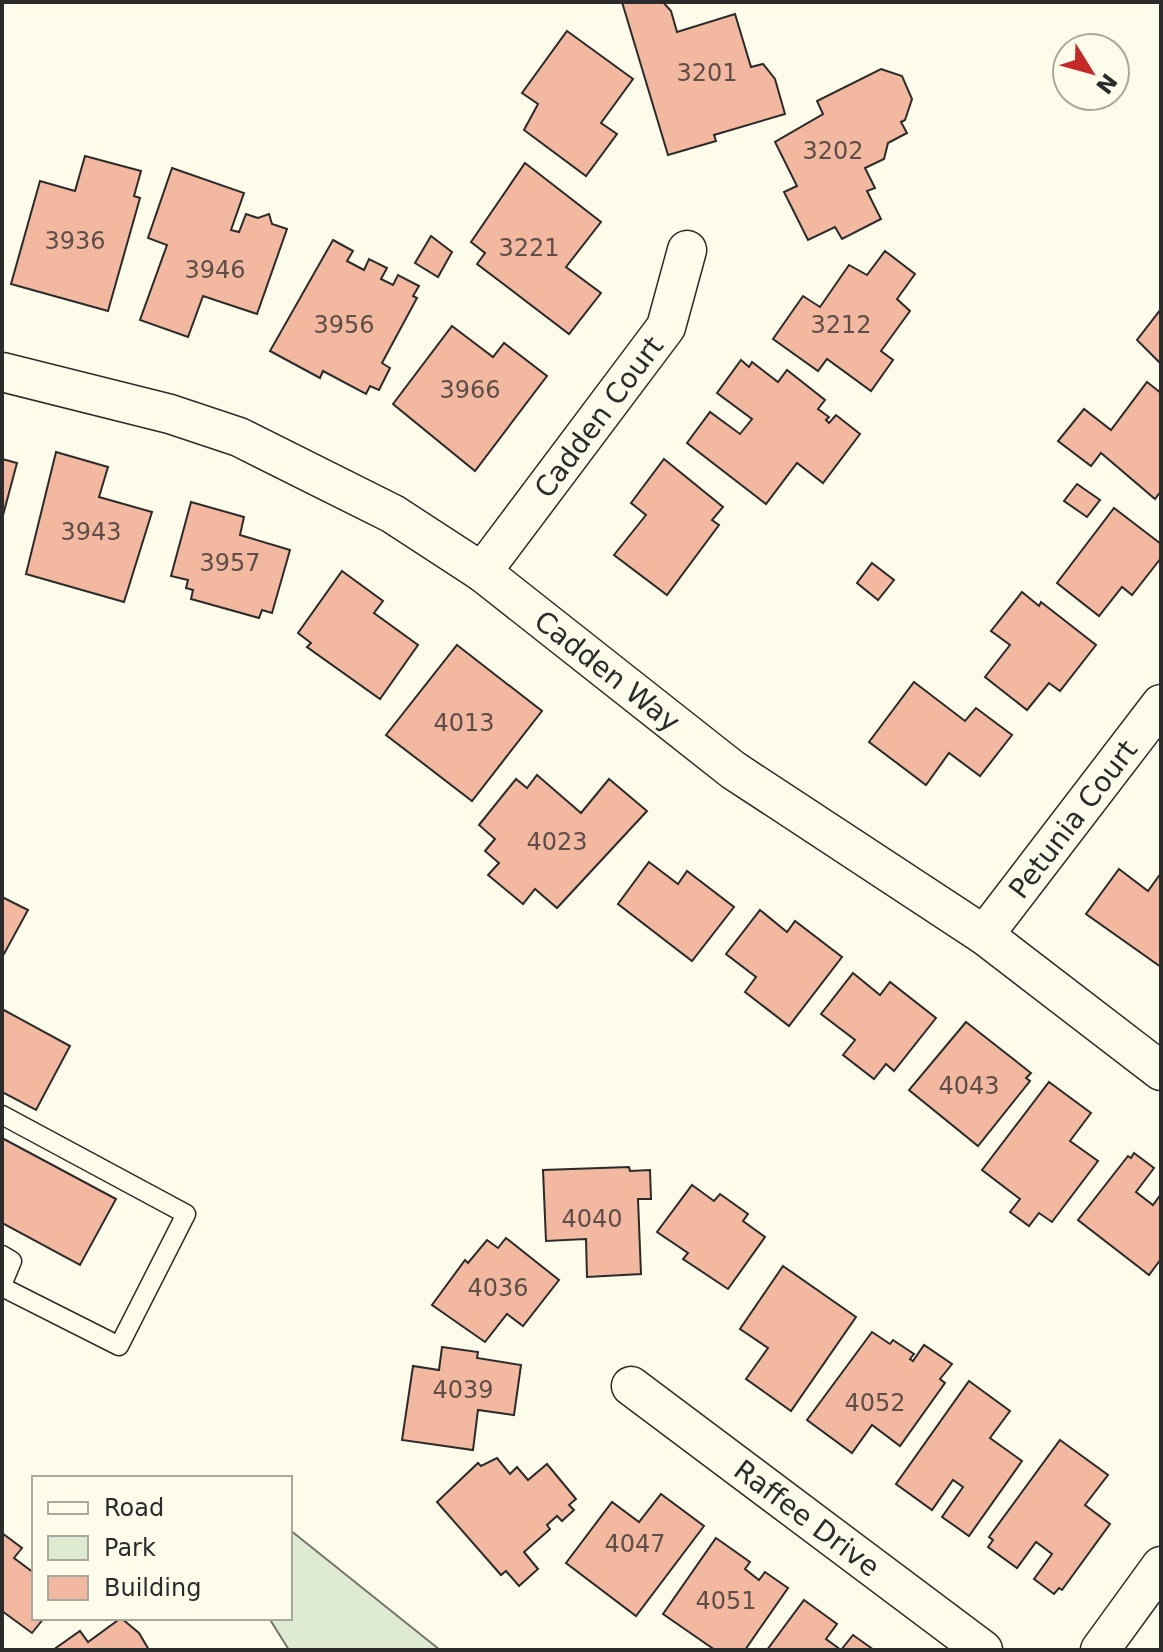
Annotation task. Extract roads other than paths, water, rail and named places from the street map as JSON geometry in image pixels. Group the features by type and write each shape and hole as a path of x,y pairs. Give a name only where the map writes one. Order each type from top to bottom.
{"street":[{"name":"Cadden Court","path":"482,572 666,327 687,250"},
{"name":"Cadden Way","path":"2,372 170,414 239,437 393,514 482,572 733,770 984,935 1161,1071"},
{"name":"Petunia Court","path":"984,935 1161,704"},
{"name":"Raffee Drive","path":"631,1386 983,1650"},
{"path":"1100,1650 1161,1566"}],"lane":[{"path":"2,1115 186,1214 119,1346 2,1286 12,1261 2,1255"}]}
